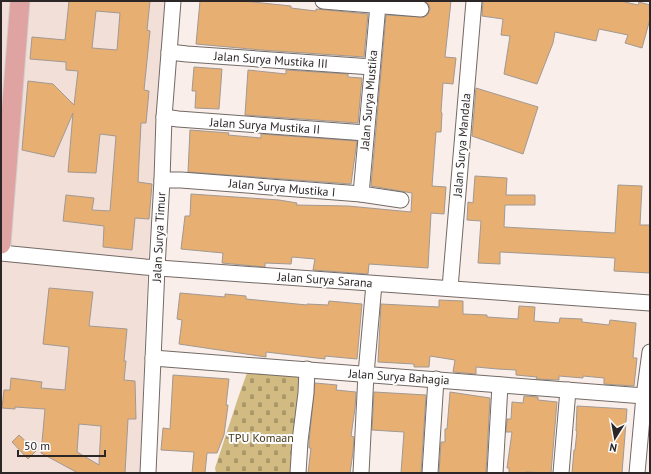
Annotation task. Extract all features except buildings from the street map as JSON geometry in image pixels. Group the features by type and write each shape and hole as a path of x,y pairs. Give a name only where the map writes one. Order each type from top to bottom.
{"main road":[{"path":"1,244 20,1"}],"street":[{"name":"Jalan Surya Timur","path":"148,473 164,117 173,1"},
{"path":"323,1 421,9"},
{"name":"Jalan Surya Mandala","path":"450,288 474,1"},
{"name":"Jalan Surya Mustika","path":"361,194 378,5"},
{"name":"Jalan Surya Mustika III","path":"169,52 372,67"},
{"name":"Jalan Surya Mustika II","path":"164,117 178,120 366,133"},
{"name":"Jalan Surya Mustika I","path":"162,180 181,180 361,194 402,200"},
{"name":"Jalan Surya Sarana","path":"1,253 157,268 650,303"},
{"path":"361,473 366,374 374,284"},
{"path":"637,473 644,396 650,352"},
{"name":"Jalan Surya Bahagia","path":"153,358 644,396"},
{"path":"298,473 307,370"},
{"path":"430,473 436,379"},
{"path":"495,473 500,384"},
{"path":"561,473 568,390"}],"shaded area":[{"path":"1,1 171,1 148,259 140,473 1,473"}],"green space":[{"name":"TPU Komaan","path":"248,370 301,377 292,473 216,473 215,468"}]}
